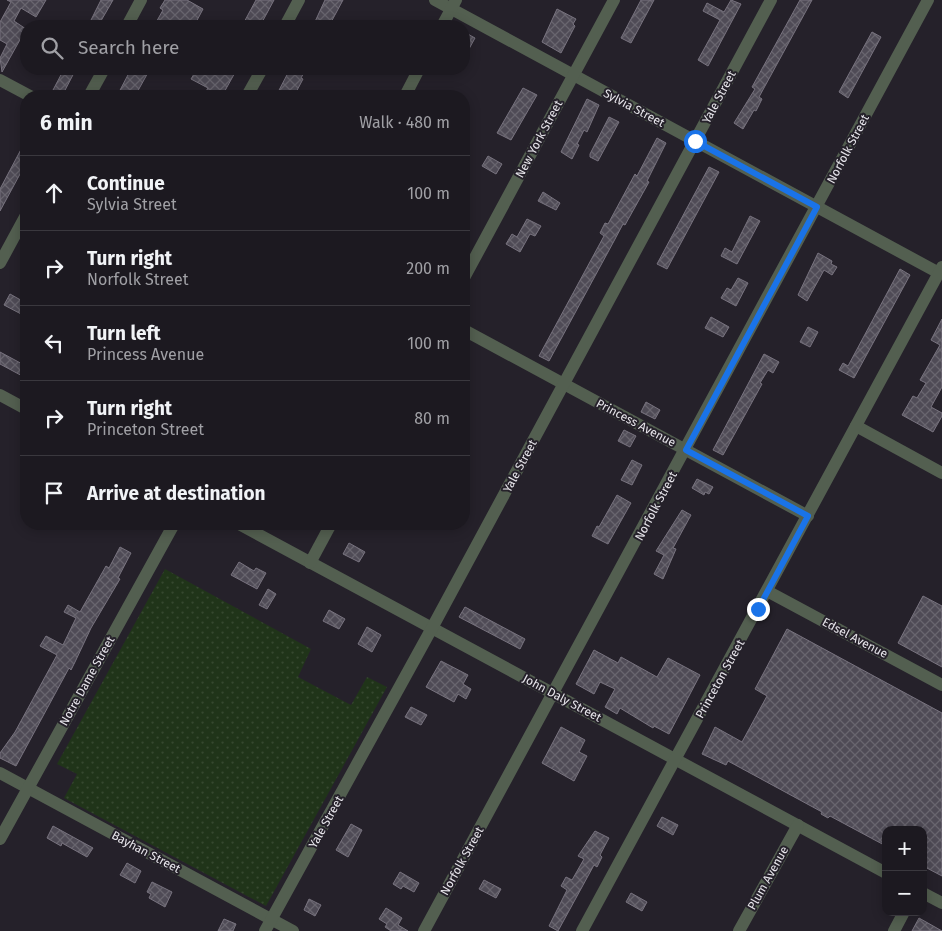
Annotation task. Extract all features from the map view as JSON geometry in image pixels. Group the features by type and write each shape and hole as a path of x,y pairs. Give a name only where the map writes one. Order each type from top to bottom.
{"street":[{"path":"130,20 141,0"},
{"path":"288,20 299,0"},
{"name":"Sylvia Street","path":"435,0 454,4 573,75 817,207 940,270"},
{"name":"New York Street","path":"470,267 614,0"},
{"name":"Yale Street","path":"265,931 432,628 771,0"},
{"name":"Norfolk Street","path":"424,931 928,0"},
{"path":"445,20 454,4"},
{"path":"92,90 101,75"},
{"path":"250,90 259,75"},
{"path":"408,90 416,75"},
{"path":"0,80 20,91"},
{"path":"0,263 20,225"},
{"name":"Princeton Street","path":"582,931 940,270"},
{"name":"Princess Avenue","path":"470,333 808,516"},
{"path":"0,395 20,406"},
{"path":"856,426 942,473"},
{"name":"Notre Dame Street","path":"0,839 171,530"},
{"name":"John Daly Street","path":"250,530 884,871"},
{"path":"310,563 328,530"},
{"name":"Edsel Avenue","path":"767,591 942,685"},
{"name":"Bayhan Street","path":"0,773 293,931"},
{"name":"Plum Avenue","path":"739,931 798,825"},
{"path":"927,895 942,903"},
{"path":"894,931 902,916"}],"green space":[{"path":"165,569 311,649 298,677 351,705 367,677 387,687 266,906 64,798 77,774 57,764"}],"building":[{"path":"7,0 46,0 36,17 21,8 14,21 20,25 20,40 2,72 0,58 7,44 0,40 0,22 11,2"},
{"path":"101,0 113,0 101,20 91,20"},
{"path":"165,0 187,0 203,9 197,20 157,20 163,10 160,8"},
{"path":"256,0 274,0 263,20 245,20"},
{"path":"325,0 343,0 332,20 316,20"},
{"path":"641,0 654,0 631,43 621,38"},
{"path":"731,0 741,4 708,66 698,60 720,20 703,11 707,3 724,12"},
{"path":"800,0 812,0 759,97 762,99 756,111 754,110 743,129 734,123 755,89 752,87"},
{"path":"557,9 576,19 573,24 575,26 561,53 542,42"},
{"path":"872,32 881,37 848,98 839,92"},
{"path":"470,35 475,38 470,47"},
{"path":"61,75 73,75 65,90 53,90"},
{"path":"128,75 147,75 138,90 120,90"},
{"path":"193,75 234,75 225,90 207,90 208,88 191,79"},
{"path":"287,75 303,75 301,78 303,79 297,90 279,90"},
{"path":"523,88 537,95 511,140 497,133"},
{"path":"587,99 599,105 587,132 584,130 577,144 579,145 572,159 561,152"},
{"path":"609,117 619,122 598,161 590,157 590,154"},
{"path":"657,138 666,143 647,181 649,182 625,225 623,224 549,361 539,356 604,236 600,233 605,223 608,224"},
{"path":"20,151 20,174 0,211 0,189"},
{"path":"488,156 502,164 496,174 482,166"},
{"path":"709,167 719,172 667,269 657,264"},
{"path":"543,192 560,203 556,210 538,201"},
{"path":"750,216 760,221 737,264 721,256 725,248 732,252"},
{"path":"527,219 541,226 535,236 530,234 520,252 506,244 512,234 517,237"},
{"path":"818,253 832,261 831,264 837,267 832,275 824,270 807,301 798,295"},
{"path":"900,269 910,275 854,378 839,370 843,363 848,366"},
{"path":"738,278 748,283 736,306 721,298 727,288 731,290"},
{"path":"10,294 20,300 20,313 4,305"},
{"path":"711,317 729,327 723,337 705,328"},
{"path":"942,319 942,387 931,407 942,413 942,416 933,432 902,415 913,396 917,398 926,383 920,380 940,345 931,340"},
{"path":"808,327 818,332 810,347 800,342"},
{"path":"0,352 20,363 20,375 0,364"},
{"path":"764,354 779,362 773,373 768,370 760,383 762,384 723,455 713,450"},
{"path":"646,402 660,410 655,419 641,412"},
{"path":"624,430 636,436 630,447 618,441"},
{"path":"632,460 642,465 632,485 621,480"},
{"path":"697,479 713,487 709,494 705,492 704,495 692,488"},
{"path":"617,495 631,503 608,544 592,536"},
{"path":"682,510 691,515 673,548 676,549 663,579 654,574 664,555 656,551"},
{"path":"349,543 365,552 359,562 343,554"},
{"path":"120,547 131,553 118,578 120,579 91,628 71,670 69,668 16,766 0,758 0,753 15,732 57,655 40,646 46,636 63,645 76,618 64,612 68,605 80,612 106,566 109,568"},
{"path":"239,562 254,571 256,568 266,573 257,589 231,575"},
{"path":"268,589 276,594 267,609 259,605"},
{"path":"923,596 942,606 942,667 898,643"},
{"path":"465,607 525,639 520,649 459,617"},
{"path":"329,610 345,619 339,629 323,621"},
{"path":"367,627 381,635 372,652 358,644"},
{"path":"787,629 942,713 942,876 927,868 927,826 882,826 882,844 830,816 828,818 821,814 822,812 728,761 726,765 702,754 715,727 742,742 767,696 755,689"},
{"path":"594,650 618,663 621,657 657,677 668,658 700,675 669,734 654,726 653,728 620,708 617,714 605,707 615,689 600,682 594,694 576,684"},
{"path":"441,661 468,675 463,684 471,689 466,699 458,694 454,702 426,687"},
{"path":"411,707 427,715 421,725 405,717"},
{"path":"561,727 585,740 579,752 587,756 574,781 542,763"},
{"path":"662,817 678,825 673,835 657,826"},
{"path":"351,824 362,830 348,857 336,850"},
{"path":"53,826 93,848 87,857 62,843 61,846 47,838"},
{"path":"595,831 609,838 600,855 602,857 597,867 594,865 558,931 549,926 567,890 561,886 566,877 572,880 584,859 578,856"},
{"path":"127,863 141,871 135,883 120,875"},
{"path":"400,872 419,883 414,892 403,886 401,889 393,884"},
{"path":"484,880 501,889 496,898 479,889"},
{"path":"152,882 172,892 165,907 149,898 151,894 147,892"},
{"path":"631,893 647,902 642,911 626,902"},
{"path":"309,899 321,905 315,916 304,910"},
{"path":"386,908 402,918 398,925 408,931 391,931 385,927 387,924 379,919"},
{"path":"919,918 942,931 912,931"},
{"path":"224,919 236,924 233,931 218,931"}],"route":[{"path":"695,141 817,207 686,450 808,516 758,609"}]}
